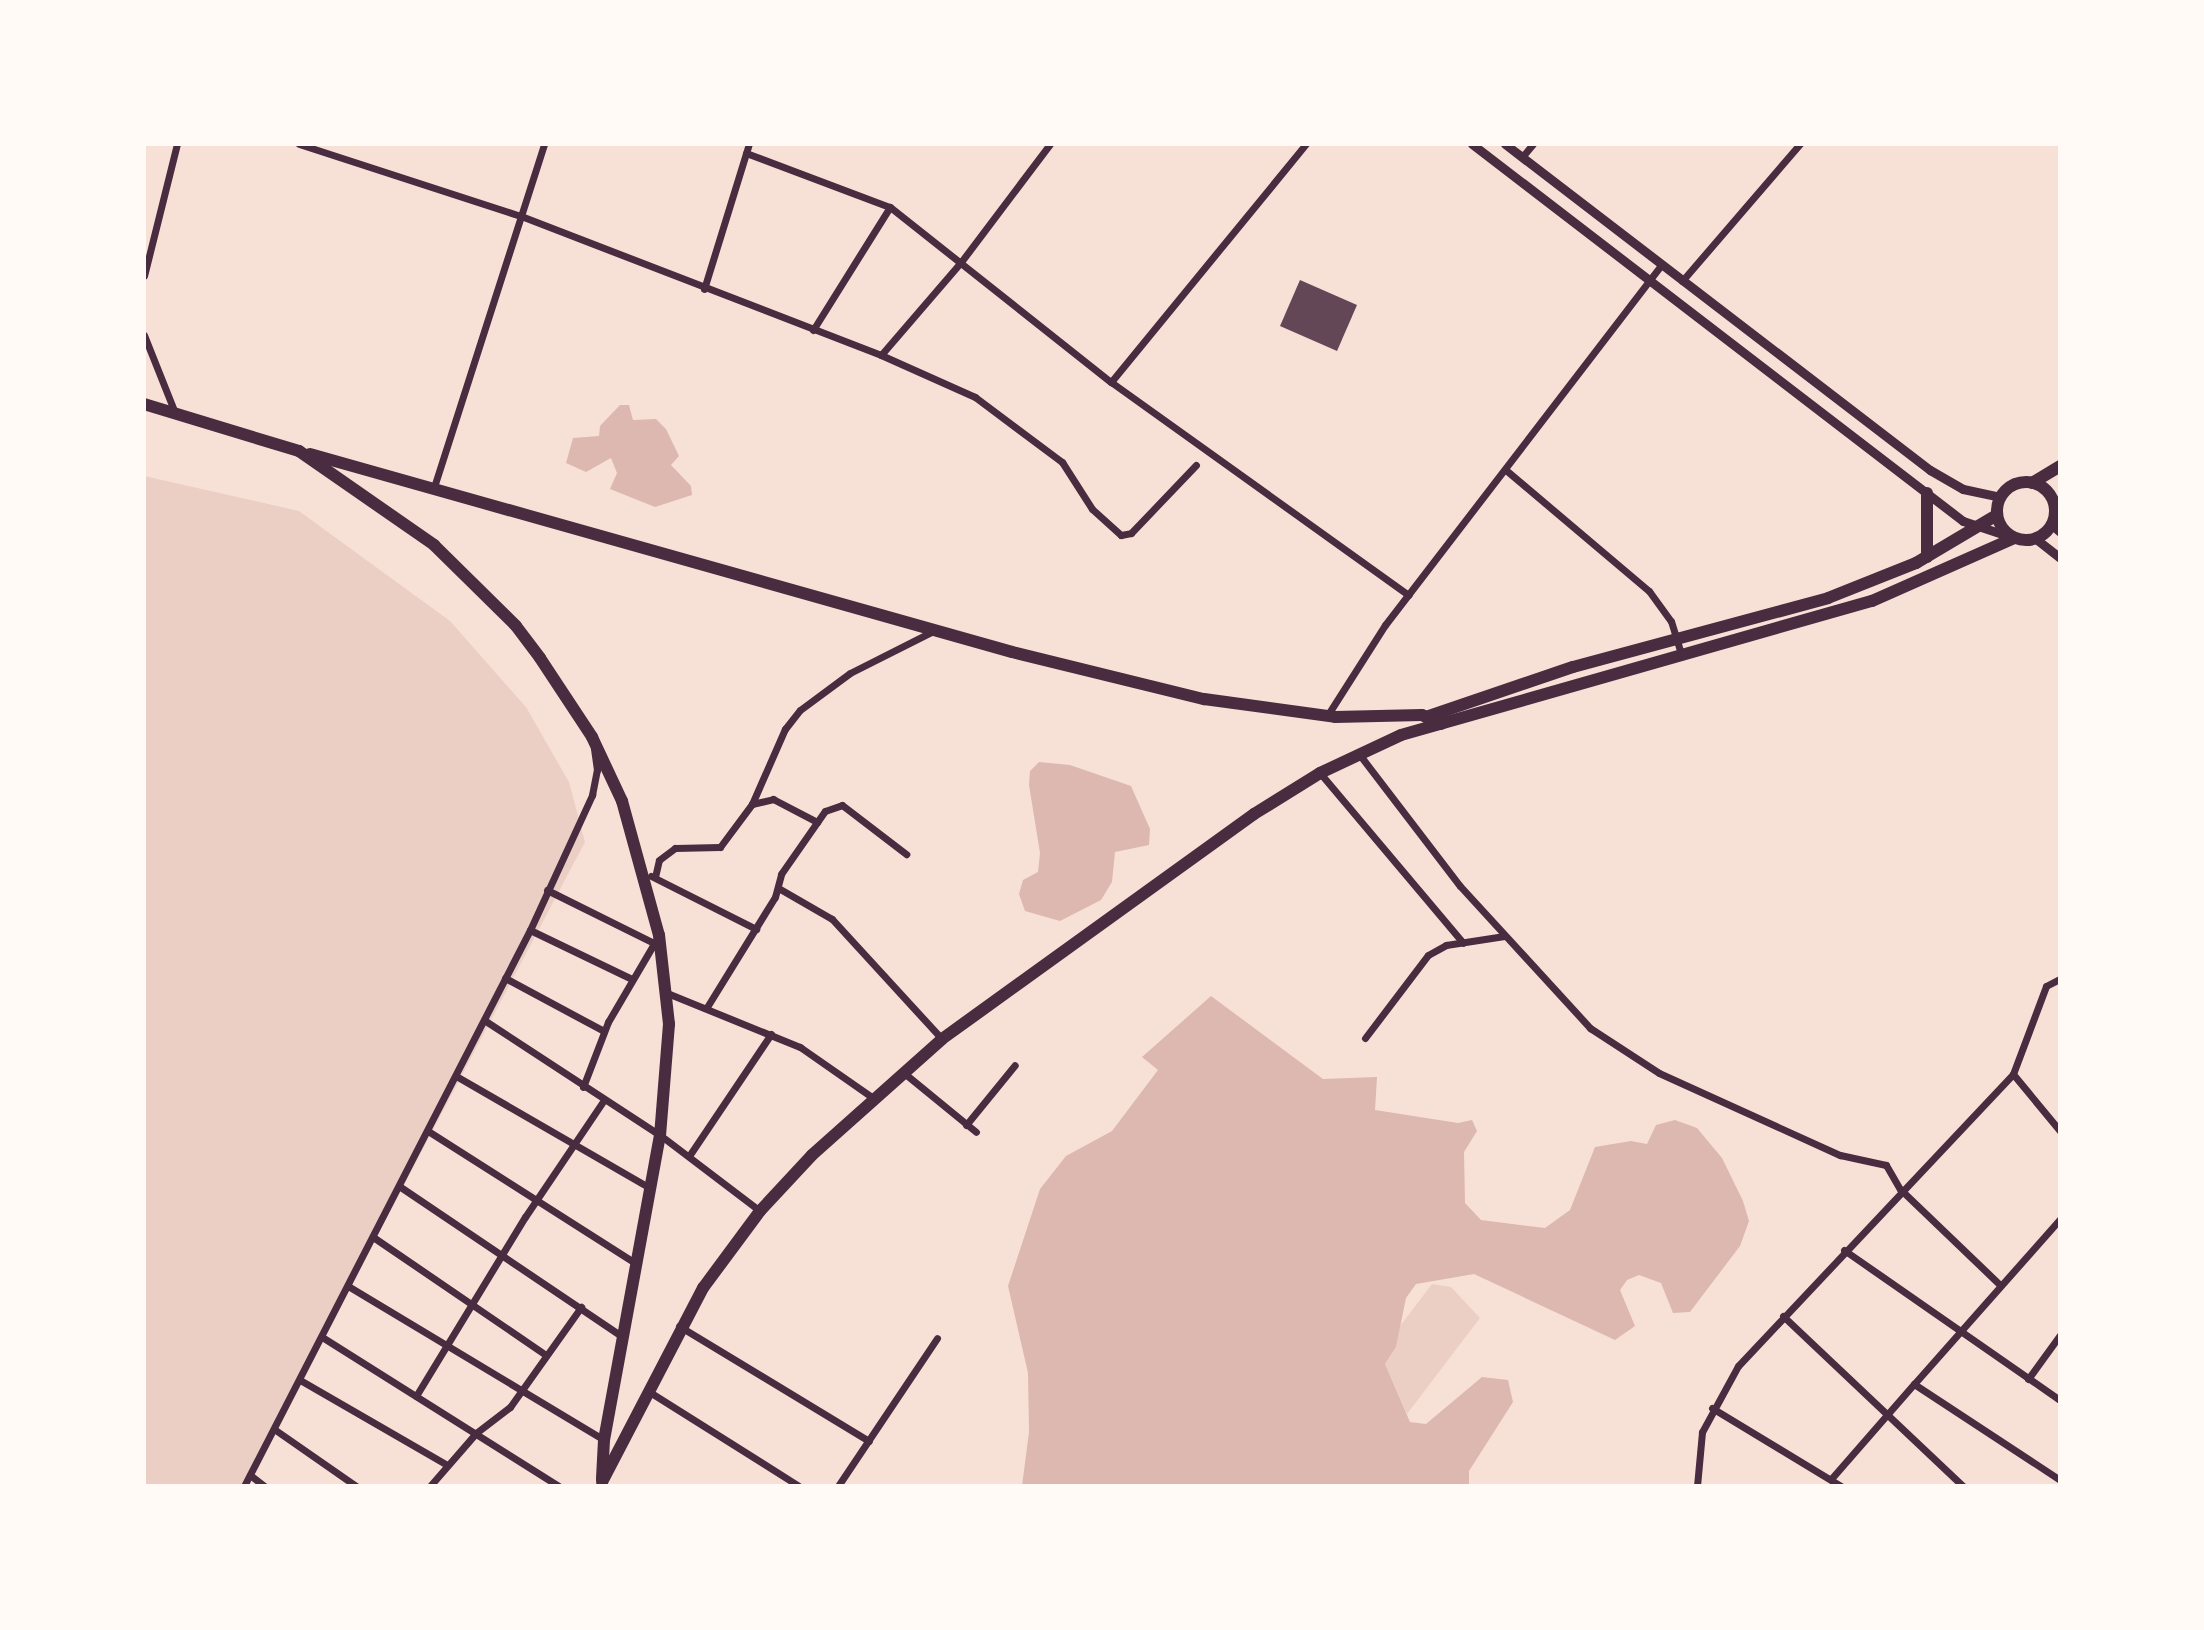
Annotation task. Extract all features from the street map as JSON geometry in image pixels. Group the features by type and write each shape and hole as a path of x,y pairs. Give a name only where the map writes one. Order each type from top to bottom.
{"highway":[{"path":"144,404 299,451 937,629 1204,699 1327,716 1428,716 1441,724"},
{"path":"299,451 373,498 477,585 524,636 592,737 622,801 651,876 657,939 667,993 668,1064 660,1135 604,1440 601,1484"},
{"path":"2014,538 1997,515 2001,497 2014,485 2032,483 2060,466"},
{"path":"601,1484 679,1326 760,1211 873,1098 942,1039 1190,859 1320,773 1401,735 1872,601 2014,538 2036,539 2057,515 2032,483"},
{"path":"1927,493 1927,557"},
{"path":"1401,735 1428,716 1573,667 1828,598 1927,557 1997,515"}],"street":[{"path":"144,276 177,144"},
{"path":"299,144 521,216 881,355 975,397 1062,462 1092,509 1121,535 1131,533 1196,465"},
{"path":"434,487 544,144"},
{"path":"704,289 749,144"},
{"path":"881,355 961,262 1047,147 1036,144"},
{"path":"1111,382 1306,144"},
{"path":"1472,144 1973,528 2014,538"},
{"path":"1505,144 1660,266 1940,477 1963,489 2001,497"},
{"path":"1522,157 1533,144"},
{"path":"1682,281 1800,144"},
{"path":"746,153 890,207 1111,382 1409,595"},
{"path":"813,330 890,207"},
{"path":"1327,716 1409,595 1507,471 1660,266"},
{"path":"144,335 175,413"},
{"path":"1507,471 1649,591 1678,640 1682,656"},
{"path":"2036,539 2060,558"},
{"path":"756,929 651,876 659,860 675,848 720,847 752,804 785,729 800,710 850,673 937,629"},
{"path":"244,1486 530,930 592,795 597,770 592,737"},
{"path":"1359,754 1431,851 1504,936 1590,1028 1632,1060 1840,1155 1886,1165 1900,1189 2000,1285"},
{"path":"1320,773 1463,943"},
{"path":"752,804 773,799 817,822"},
{"path":"707,1007 780,889 781,874 825,811 842,805 906,854"},
{"path":"780,889 832,919 942,1039"},
{"path":"547,890 657,939 604,1031 583,1087"},
{"path":"530,930 632,979"},
{"path":"1365,1038 1428,955 1463,943 1504,936"},
{"path":"505,978 604,1031"},
{"path":"1697,1486 1697,1453 1712,1408 1738,1366 1900,1189 2013,1074 2046,986 2060,979"},
{"path":"667,993 800,1047 873,1098"},
{"path":"484,1020 660,1135 760,1211"},
{"path":"689,1156 771,1034"},
{"path":"966,1125 1015,1065"},
{"path":"903,1072 976,1132"},
{"path":"2013,1074 2060,1131"},
{"path":"456,1076 650,1188"},
{"path":"416,1396 469,1304 604,1100"},
{"path":"428,1131 637,1264"},
{"path":"399,1186 503,1252 623,1337"},
{"path":"1831,1479 2060,1219"},
{"path":"373,1237 546,1355"},
{"path":"1844,1250 1959,1333 2060,1400"},
{"path":"348,1286 521,1393 604,1440"},
{"path":"430,1486 476,1433 521,1393 581,1307"},
{"path":"1783,1316 1963,1486"},
{"path":"679,1326 869,1441"},
{"path":"2028,1379 2060,1335"},
{"path":"322,1337 559,1486"},
{"path":"838,1486 937,1338"},
{"path":"300,1380 447,1465"},
{"path":"1914,1384 2060,1480"},
{"path":"648,1391 799,1486"},
{"path":"1712,1408 1841,1486"},
{"path":"274,1429 356,1486"},
{"path":"250,1475 264,1486"}],"shaded area":[{"path":"620,405 629,405 633,420 656,419 666,429 679,456 671,465 691,486 692,495 655,507 610,489 617,473 611,458 586,472 566,463 573,438 599,436 600,426"},
{"path":"144,476 299,511 450,621 526,707 569,782 585,842 245,1486 144,1486"},
{"path":"1039,762 1070,765 1131,786 1150,829 1149,845 1115,852 1112,882 1101,900 1060,921 1025,911 1019,894 1023,880 1038,872 1040,853 1029,785 1030,771"},
{"path":"1211,996 1323,1079 1377,1077 1375,1110 1458,1123 1472,1120 1477,1131 1464,1152 1465,1203 1481,1220 1545,1228 1570,1210 1595,1147 1631,1141 1647,1144 1656,1125 1675,1120 1697,1128 1722,1158 1743,1201 1749,1221 1740,1246 1690,1312 1673,1313 1661,1283 1639,1275 1627,1280 1620,1290 1635,1326 1615,1340 1474,1274 1416,1284 1406,1298 1396,1347 1385,1364 1410,1422 1426,1424 1482,1377 1508,1380 1513,1402 1469,1471 1469,1486 1022,1486 1029,1432 1028,1373 1008,1286 1040,1189 1066,1156 1112,1131 1158,1070 1142,1057"},
{"path":"1432,1284 1451,1287 1480,1318 1407,1414 1385,1364 1396,1347 1400,1326"}],"building":[{"path":"1300,280 1357,305 1337,351 1280,326"}]}
